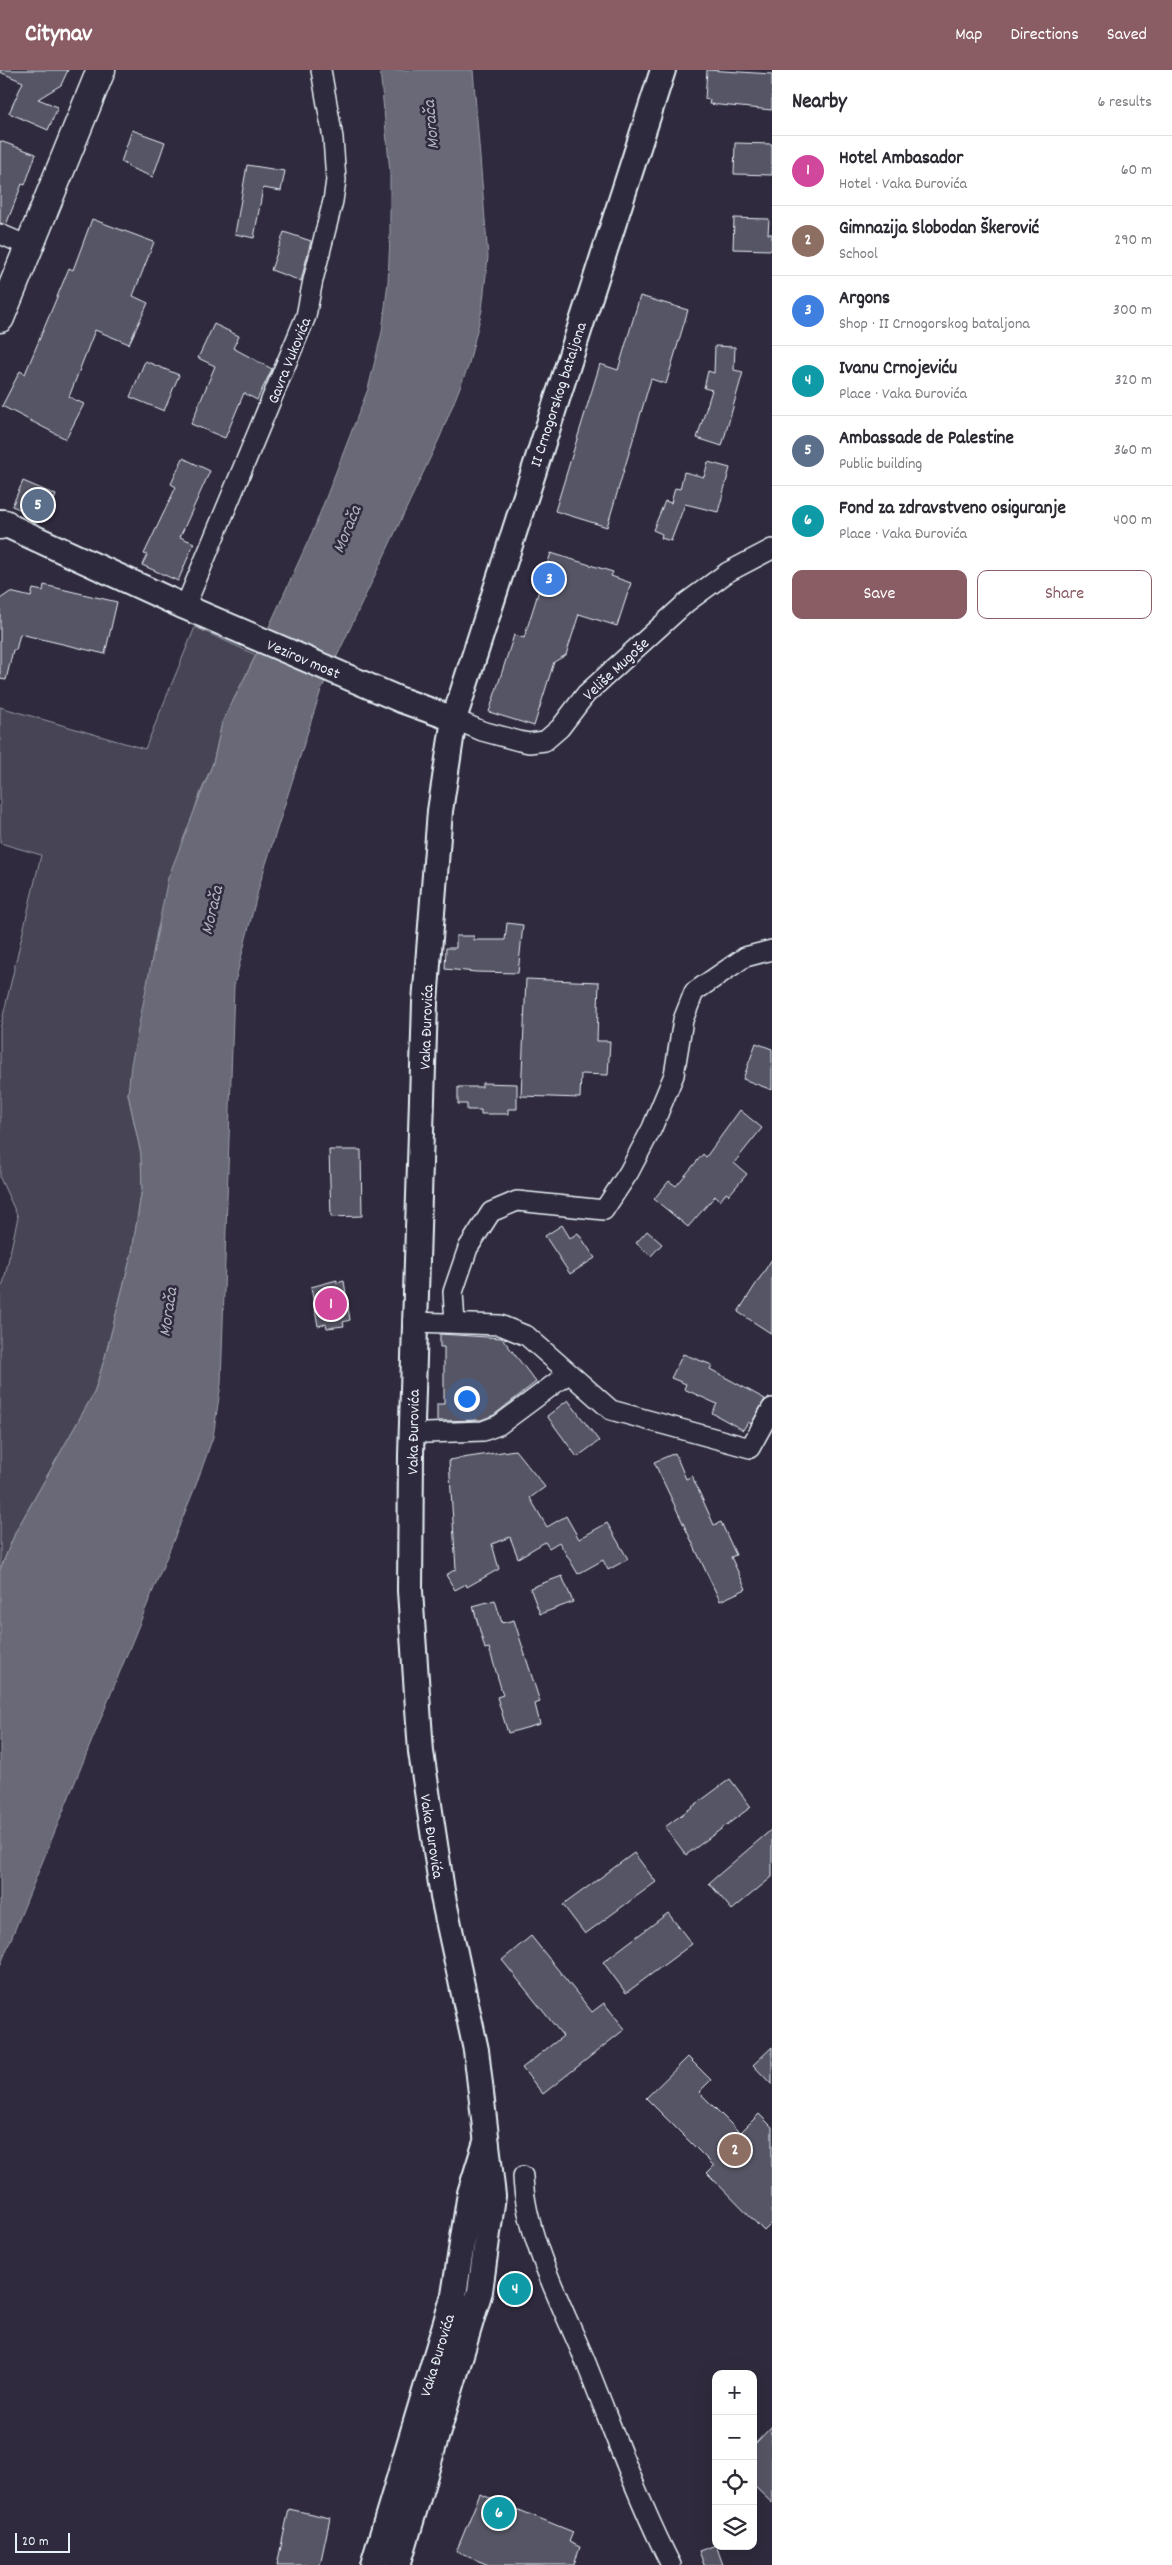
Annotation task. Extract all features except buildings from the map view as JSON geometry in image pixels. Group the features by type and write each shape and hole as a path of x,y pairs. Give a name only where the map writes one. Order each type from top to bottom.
{"main road":[{"path":"0,318 101,70"}],"street":[{"name":"Gavra Vukovića","path":"192,610 306,316 312,280 333,202 336,180 333,138 321,70"},
{"name":"II Crnogorskog bataljona","path":"454,718 663,70"},
{"path":"0,234 28,246"},
{"name":"Vezirov most","path":"2,524 192,610 409,703 454,718"},
{"name":"Veliše Mugoše","path":"454,718 482,730 519,741 529,743 545,741 560,728 586,694 687,602 728,572 772,549"},
{"name":"Vaka Đurovića","path":"398,2565 480,2291 493,2196 491,2163 486,2141 476,2050 443,1897 417,1712 410,1591 415,1322 425,1002 440,811 454,718"},
{"path":"455,1323 453,1292 468,1248 491,1212 517,1201 604,1210 629,1172 652,1128 674,1074 683,1020 694,992 745,957 772,950"},
{"path":"415,1322 500,1325 527,1336 611,1410 750,1448 772,1408"},
{"path":"427,1433 483,1432 499,1425 569,1372"},
{"name":"Vaka Đurovića","path":"373,2565 454,2295 470,2193 486,2141"},
{"path":"523,2176 526,2209 532,2229 636,2488 668,2561"}],"shaded area":[{"path":"195,627 256,655 222,723 213,763 198,799 157,931 128,1094 141,1154 142,1188 132,1252 105,1357 94,1393 16,1531 0,1570 0,1286 3,1285 18,1217 0,1178 0,1029 41,855 0,843 0,707 145,749"}],"water":[{"name":"Morača","path":"380,70 473,70 488,257 482,310 468,367 440,437 321,690 260,883 234,986 221,1384 213,1437 196,1485 0,1966 0,1570 16,1531 94,1393 132,1252 142,1188 141,1154 128,1094 131,1065 168,878 213,763 222,723 256,655 315,526 368,389 382,332 388,282 390,236 390,172"}],"place":[{"name":"Ambassade de Palestine","path":"38,505"},
{"name":"Argons","path":"549,579"},
{"name":"Hotel Ambasador","path":"331,1304"},
{"name":"Gimnazija Slobodan Škerović","path":"735,2150"},
{"name":"Ivanu Crnojeviću","path":"515,2289"},
{"name":"Fond za zdravstveno osiguranje","path":"499,2513"}]}
